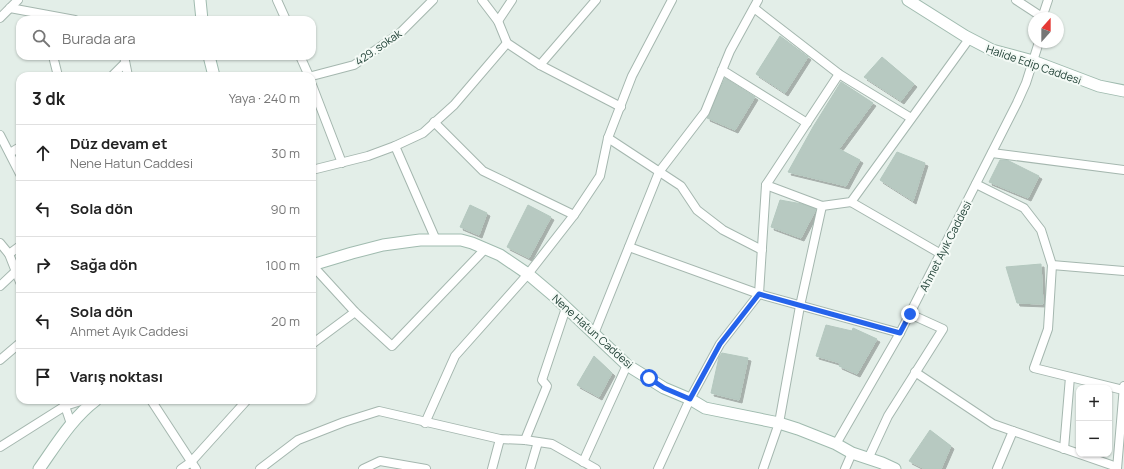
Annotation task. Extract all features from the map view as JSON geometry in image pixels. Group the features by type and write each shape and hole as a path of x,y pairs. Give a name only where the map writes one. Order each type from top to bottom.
{"street":[{"path":"0,18 18,0"},
{"path":"200,0 202,16"},
{"path":"278,0 284,16"},
{"name":"429. sokak","path":"316,75 354,65 400,33 433,0"},
{"path":"482,0 498,21 507,43 540,65 620,107"},
{"path":"498,21 512,0"},
{"path":"540,65 596,0"},
{"path":"425,423 455,356 528,274 574,215 600,176 608,138 632,76 672,0"},
{"name":"Halide Edip Caddesi","path":"908,0 969,39 992,50 1033,61 1088,83 1114,90 1124,90"},
{"path":"1016,0 1033,12"},
{"path":"1044,12 1048,0"},
{"path":"594,334 659,172 705,112 730,51 756,4 839,74 911,118"},
{"path":"10,8 39,16"},
{"path":"851,202 969,39"},
{"path":"316,169 368,156 423,133 454,104 507,43"},
{"name":"Ahmet Ayık Caddesi","path":"836,444 900,333 941,254 1026,83 1037,48"},
{"path":"54,60 57,72"},
{"path":"115,72 125,60"},
{"path":"125,60 127,72"},
{"path":"210,60 213,72"},
{"path":"302,60 307,72"},
{"path":"722,70 807,123"},
{"path":"658,469 690,399 720,344 759,294 766,185 839,74"},
{"path":"316,95 342,163"},
{"path":"434,122 483,171 574,215"},
{"path":"0,135 16,166"},
{"path":"608,138 681,186 697,210 723,230 762,250"},
{"path":"395,146 436,240"},
{"path":"10,153 16,149"},
{"path":"992,153 1124,170"},
{"path":"915,372 993,424 1117,468 1123,388 1034,368 1048,329 1052,265 1041,230 1024,208 976,184"},
{"path":"766,185 822,206 851,202 941,254"},
{"path":"763,469 779,423 800,306 822,206"},
{"name":"Nene Hatun Caddesi","path":"316,264 383,245 420,240 461,240 486,248 500,255 528,274 554,296 627,365 664,388 690,399 705,408 779,423 836,444 852,453 895,469"},
{"path":"0,243 9,254 16,271 0,286"},
{"path":"629,247 759,294 900,333"},
{"path":"316,269 355,312 392,346 486,248"},
{"path":"9,254 16,249"},
{"path":"1052,265 1124,271"},
{"path":"525,440 547,386 542,380 566,308"},
{"path":"316,341 355,312"},
{"path":"868,459 888,416 942,329 910,314"},
{"path":"0,360 16,346"},
{"path":"583,462 627,365"},
{"path":"1064,449 1070,377"},
{"path":"0,447 32,428 63,404"},
{"path":"64,404 71,424"},
{"path":"39,469 78,415 91,404"},
{"path":"154,404 196,469"},
{"path":"181,469 191,462 243,404"},
{"path":"260,469 298,440 344,422 379,411 425,423 500,439 525,440 552,444 596,469"},
{"path":"997,469 1013,432"},
{"path":"492,469 500,439"},
{"path":"530,469 538,442"},
{"path":"845,469 852,453"},
{"path":"362,469 380,461 426,469"}],"building":[{"path":"780,36 808,57 785,93 756,74"},
{"path":"882,57 914,84 901,101 864,77"},
{"path":"725,78 755,97 735,130 707,118"},
{"path":"841,82 873,103 839,149 860,160 846,186 788,172 813,127"},
{"path":"897,152 925,163 913,201 880,180"},
{"path":"1000,160 1007,160 1039,176 1028,198 989,182"},
{"path":"780,200 802,204 816,209 801,238 771,227"},
{"path":"470,205 487,213 479,235 460,227"},
{"path":"528,205 551,217 529,258 507,247"},
{"path":"1041,264 1043,304 1017,303 1006,267"},
{"path":"826,325 852,331 853,328 877,339 857,374 839,366 840,363 816,356"},
{"path":"722,353 748,358 739,400 711,393 719,357"},
{"path":"594,356 612,373 599,397 577,385"},
{"path":"930,430 951,446 941,469 925,469 909,461"}],"route":[{"path":"649,378 664,388 690,399 720,344 759,294 900,333 910,314"}]}
